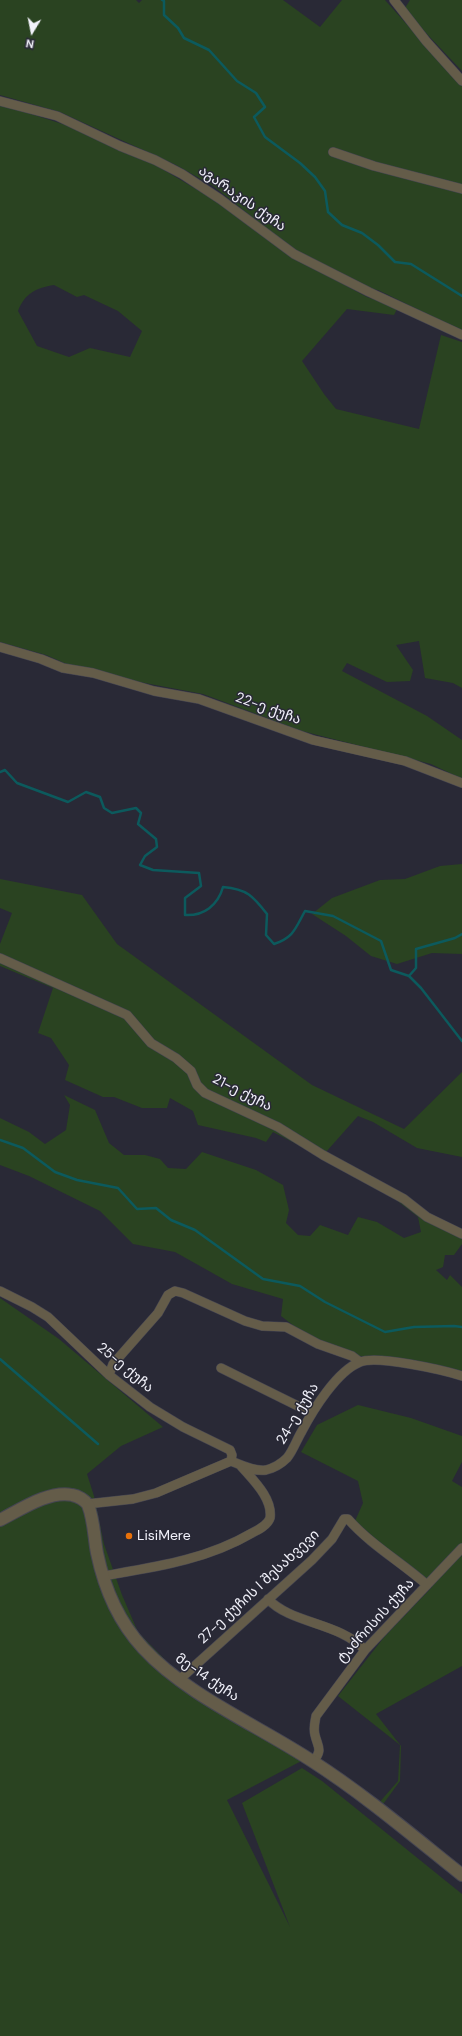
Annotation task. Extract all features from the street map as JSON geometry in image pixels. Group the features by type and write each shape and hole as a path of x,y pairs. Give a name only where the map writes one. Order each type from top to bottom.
{"street":[{"path":"399,2 426,41 462,80"},
{"name":"აგარაკის ქუჩა","path":"0,101 57,116 120,146 155,160 182,174 220,199 294,254 369,292 462,336"},
{"path":"333,152 388,170 462,189"},
{"name":"22-ე ქუჩა","path":"0,647 41,659 62,668 93,673 154,691 199,699 313,740 405,761 462,783"},
{"name":"21-ე ქუჩა","path":"0,958 127,1015 150,1043 176,1058 191,1071 197,1085 205,1093 278,1127 323,1155 404,1199 428,1217 462,1234"},
{"name":"25-ე ქუჩა","path":"0,1291 48,1317 109,1375 166,1417 230,1450 232,1456 231,1461"},
{"path":"109,1375 113,1364 158,1313 168,1295 175,1291 183,1293 245,1321 262,1326 286,1327 318,1344 352,1356 360,1362 375,1361 412,1364 462,1376"},
{"name":"24-ე ქუჩა","path":"231,1461 241,1466 265,1470 279,1465 288,1457 312,1413 328,1389 339,1378 360,1362"},
{"path":"221,1368 312,1413"},
{"path":"0,1520 48,1498 63,1494 73,1495 82,1499 87,1504 133,1499 156,1493 231,1461"},
{"path":"103,1576 203,1556 240,1540 267,1524 270,1518 266,1500 241,1466"},
{"name":"მე-14 ქუჩა","path":"87,1504 103,1576 110,1596 124,1623 143,1648 179,1680 313,1762 367,1800 462,1875"},
{"name":"27-ე ქუჩის I შესახვევი","path":"179,1680 322,1550 332,1539 346,1518 368,1539 409,1569 427,1585"},
{"name":"ტაძრისის ქუჩა","path":"313,1762 318,1755 320,1746 315,1736 314,1726 316,1716 365,1650 462,1548"},
{"path":"268,1599 282,1611 340,1632 359,1644 365,1650"}],"green space":[{"path":"0,0 136,0 139,3 142,0 283,0 320,27 342,0 385,0 462,86 462,331 378,290 370,289 295,251 213,186 176,165 60,112 0,95"},
{"path":"410,0 462,0 462,71 409,15 405,8"},
{"path":"0,104 78,129 118,150 152,163 235,212 291,256 367,297 398,307 394,315 347,309 302,361 336,409 419,429 441,335 462,342 462,688 453,683 425,678 419,641 396,645 413,670 410,681 387,682 347,663 342,671 427,716 462,740 462,779 431,764 302,731 203,694 129,680 69,665 46,655 0,642","holes":["54,285 77,297 84,295 118,311 142,331 130,357 90,348 69,357 37,346 18,311 24,300 32,292"]},
{"path":"462,864 462,954 432,953 397,964 371,956 346,936 312,914 332,898 380,880 405,879 440,866"},
{"path":"0,879 82,895 117,944 312,1085 404,1129 462,1072 462,1157 417,1148 373,1122 358,1116 326,1152 431,1216 462,1232 462,1244 454,1255 445,1255 443,1267 436,1270 447,1280 450,1275 462,1287 462,1371 411,1360 369,1358 346,1353 315,1342 281,1316 283,1299 232,1284 175,1252 133,1244 100,1211 29,1176 0,1165 0,1118 29,1132 45,1144 66,1130 70,1105 64,1095 95,1110 109,1143 124,1155 145,1155 160,1159 168,1168 186,1169 202,1152 256,1170 283,1185 289,1210 286,1223 298,1235 310,1236 320,1225 348,1235 358,1217 377,1222 404,1238 421,1232 418,1217 378,1186 273,1132 266,1142 256,1138 198,1125 193,1111 170,1098 167,1108 142,1108 114,1097 103,1097 65,1080 69,1065 51,1038 38,1033 53,988 0,966 0,944 12,913 0,908"},
{"path":"0,1298 59,1339 163,1427 121,1446 87,1474 94,1496 104,1544 122,1595 138,1632 178,1673 283,1739 378,1804 398,1781 400,1745 338,1696 385,1636 432,1587 355,1521 363,1503 358,1481 301,1452 317,1425 358,1405 411,1418 462,1436 462,1462 452,1481 462,1487 462,1666 376,1714 401,1746 400,1781 381,1807 309,1757 227,1800 290,1927 242,1803 302,1768 322,1781 462,1894 462,2036 0,2036"}],"waterway":[{"path":"162,0 164,1 164,15 178,28 184,38 209,50 237,81 256,93 265,107 254,117 265,137 300,163 315,177 325,191 328,212 342,225 362,233 378,245 395,262 411,264 462,296"},
{"path":"0,772 5,770 17,783 68,802 86,792 100,797 104,808 112,813 136,808 141,813 138,824 156,839 157,847 145,856 140,865 153,870 199,873 201,886 185,898 185,915 198,914 204,911 218,899 223,887 231,888 249,894 258,902 267,914 266,935 274,944 286,938 293,932 305,911 333,916 381,941 391,970 409,976 416,968 416,949 455,938 462,934"},
{"path":"409,976 421,988 462,1041"},
{"path":"0,1140 23,1148 55,1172 77,1180 118,1188 137,1209 156,1208 171,1220 195,1230 263,1279 300,1286 325,1302 385,1332 414,1327 462,1327"},
{"path":"0,1359 98,1444"}],"place":[{"name":"LisiMere","path":"129,1536"}]}
